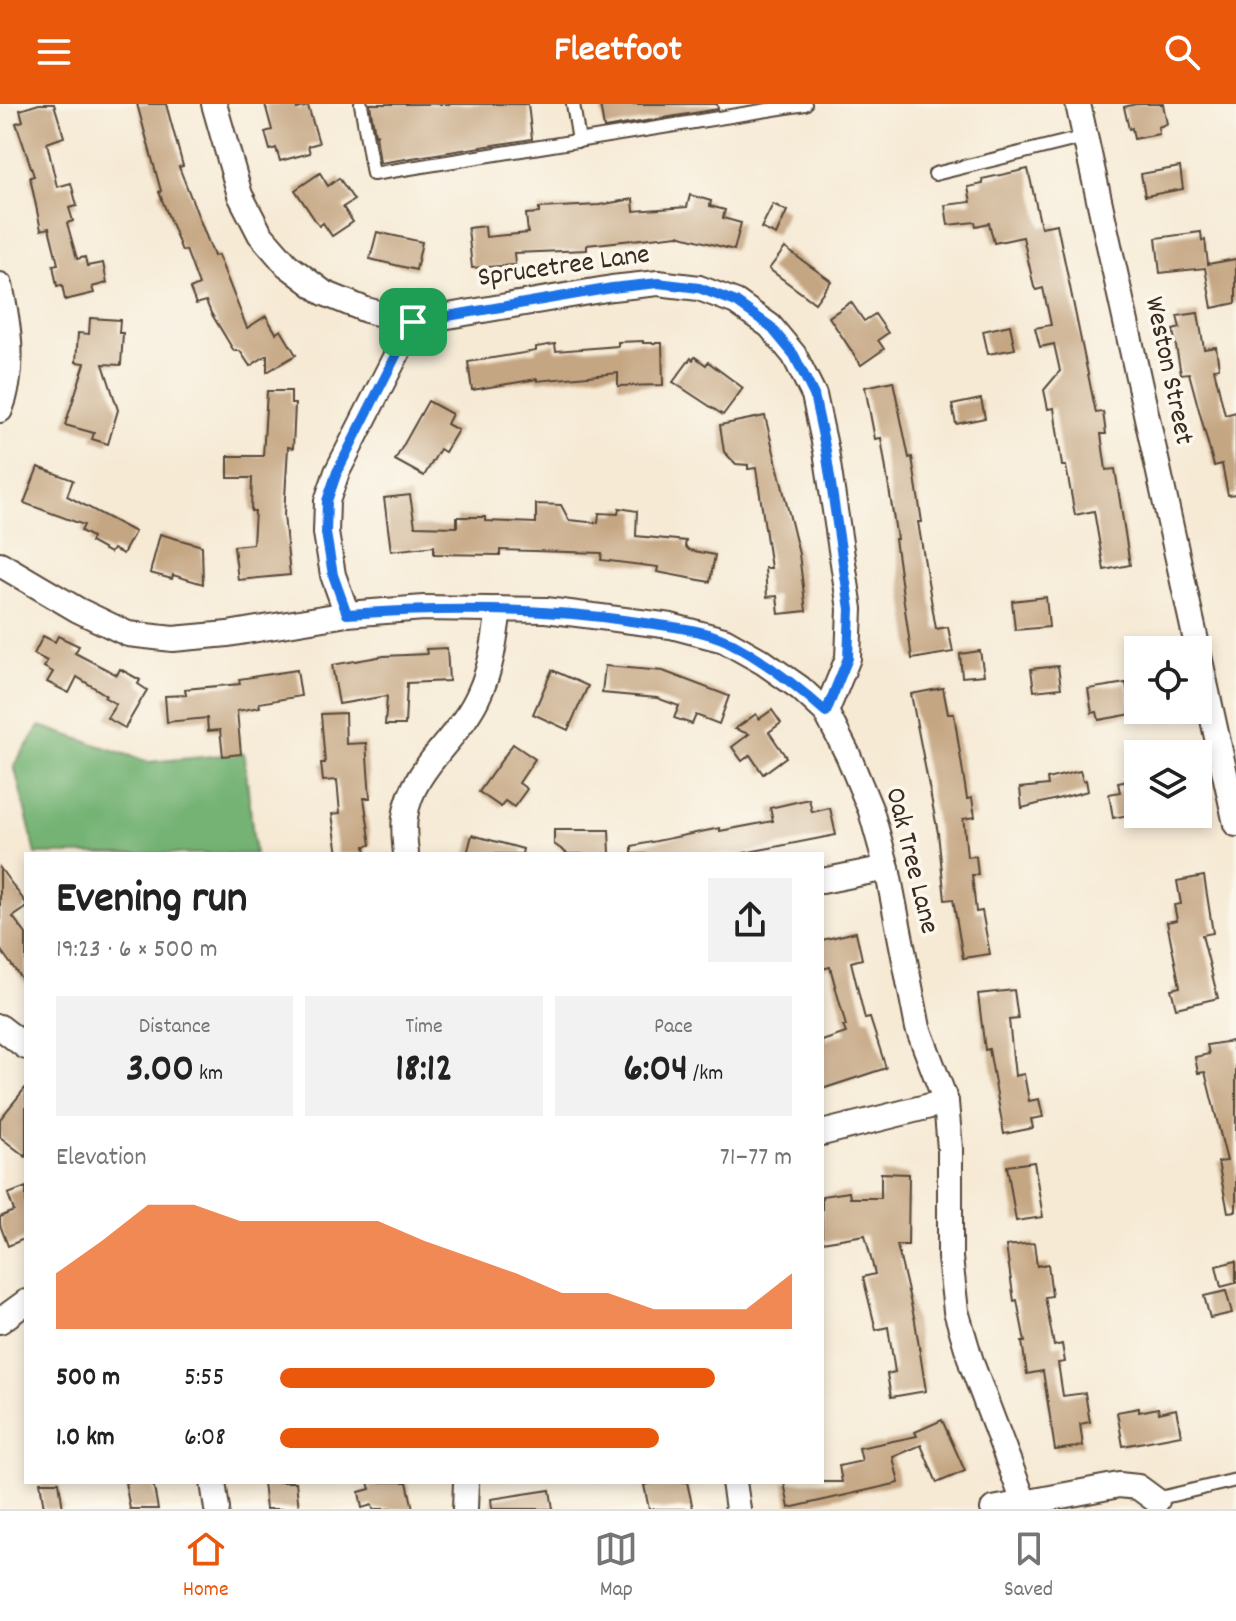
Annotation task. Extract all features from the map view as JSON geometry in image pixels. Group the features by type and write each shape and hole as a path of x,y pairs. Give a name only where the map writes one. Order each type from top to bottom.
{"street":[{"name":"Sprucetree Lane","path":"214,104 240,195 260,234 287,265 324,293 366,310 413,322 658,283 699,288 736,302 770,326 794,355 814,395 826,451 850,609 848,658 826,712"},
{"name":"Weston Street","path":"1078,104 1195,636"},
{"path":"0,410 6,395 11,353 1,294"},
{"path":"347,614 333,575 328,547 327,501 337,472 413,322"},
{"name":"Oak Tree Lane","path":"0,564 78,610 128,634 173,639 228,634 347,614 424,608 546,610 671,626 724,640 800,688 826,712 871,811 887,868 918,1028 946,1102 950,1162 950,1258 956,1311 972,1365 1024,1502"},
{"path":"406,852 405,816 418,779 462,723 480,694 493,654 499,609"},
{"name":"Weston Street","path":"1212,715 1236,824"},
{"path":"824,881 887,868"},
{"path":"0,1027 24,1045"},
{"path":"824,1132 946,1102"},
{"path":"0,1321 24,1303"},
{"path":"213,1484 217,1509"},
{"path":"465,1509 466,1484"},
{"path":"734,1484 738,1509"},
{"path":"993,1509 1119,1485 1138,1487 1154,1505"}],"lane":[{"path":"361,104 373,174 805,104"},
{"path":"573,104 579,141"},
{"path":"724,104 727,118"},
{"path":"935,174 1085,137"},
{"path":"1154,1505 1236,1480"}],"green space":[{"path":"40,726 149,762 244,753 255,852 36,852 14,765"}],"building":[{"path":"39,104 54,104 64,137 47,143 57,187 71,183 77,206 69,208 73,221 67,223 77,259 85,257 87,266 103,263 107,283 92,287 94,293 65,300 62,285 57,286 53,265 58,264 49,228 41,230 30,177 34,176 16,123 23,121 20,110"},
{"path":"137,104 166,104 183,166 179,167 247,328 266,316 276,333 281,330 296,355 267,372 267,355 250,366 240,351 234,351 206,301 196,304 190,289 199,285 159,192"},
{"path":"265,104 295,104 297,109 308,106 319,143 308,146 310,153 280,161 276,148 270,150 265,132 272,130"},
{"path":"370,104 528,104 532,139 380,163 378,134 375,135"},
{"path":"600,104 717,104 718,109 604,128"},
{"path":"1163,104 1167,124 1158,127 1159,134 1134,139 1124,107"},
{"path":"1180,167 1183,189 1145,196 1141,174"},
{"path":"1028,169 1041,227 1057,224 1096,413 1103,412 1106,434 1101,434 1106,470 1115,469 1130,565 1104,570 1094,511 1075,515 1066,466 1062,466 1054,408 1048,409 1044,390 1060,371 1054,344 1040,347 1035,328 1051,325 1043,288 1036,290 1034,287 1023,237 994,243 989,223 948,225 945,205 971,202 968,187 983,184 982,179"},
{"path":"320,173 328,186 339,178 354,200 343,207 353,222 332,236 323,223 319,226 295,190"},
{"path":"690,195 711,201 710,206 725,210 723,218 741,223 734,250 678,235 587,245 587,250 514,253 515,265 472,268 468,228 485,226 486,237 528,233 526,214 539,213 539,208 599,205 633,199 634,211 687,207"},
{"path":"773,204 787,211 776,235 761,228"},
{"path":"377,232 422,242 416,270 370,259"},
{"path":"1201,232 1208,264 1236,259 1236,303 1212,308 1205,268 1160,273 1156,238"},
{"path":"785,248 831,281 815,303 769,269"},
{"path":"851,302 864,321 875,314 888,333 878,340 884,349 861,365 829,317"},
{"path":"1198,313 1204,349 1216,347 1219,368 1214,369 1225,415 1236,412 1236,494 1228,495 1222,464 1214,466 1189,373 1181,374 1173,330 1180,328 1177,316"},
{"path":"90,318 120,320 119,333 123,333 121,365 103,364 118,410 108,444 92,439 94,433 65,425 85,363 76,362 78,333 89,334"},
{"path":"1010,325 1015,349 988,354 983,331"},
{"path":"643,341 662,343 663,385 618,386 618,373 537,379 472,390 468,362 536,351 536,347 555,344 556,351"},
{"path":"695,357 706,365 708,362 743,388 723,415 673,382"},
{"path":"893,381 909,458 912,457 922,522 918,522 936,629 948,627 953,652 912,659 881,438 875,439 865,387"},
{"path":"267,391 291,391 291,404 295,404 293,448 288,447 284,515 290,575 238,580 234,546 253,544 255,511 251,511 252,478 228,478 228,456 263,456"},
{"path":"981,399 985,418 956,424 952,405"},
{"path":"428,401 452,414 447,424 458,430 445,452 440,449 424,476 395,460"},
{"path":"765,416 799,554 806,611 779,614 777,596 767,597 765,568 771,568 756,468 748,469 748,465 736,464 724,452 720,425"},
{"path":"38,467 73,480 67,496 135,532 123,554 113,549 110,553 90,542 92,537 81,531 84,525 24,503"},
{"path":"410,495 415,526 457,527 457,517 536,523 536,504 561,505 569,520 598,523 599,513 618,514 619,508 637,511 636,536 686,541 685,546 689,550 715,555 710,582 657,572 658,567 601,560 602,553 500,550 500,555 434,554 434,546 391,551 384,498"},
{"path":"160,534 202,546 203,584 173,575 172,579 150,573"},
{"path":"1046,597 1049,627 1015,630 1012,601"},
{"path":"43,636 55,642 58,636 79,646 75,653 117,675 120,669 140,680 138,684 147,690 125,728 107,718 116,704 77,677 69,693 47,682 53,672 44,667 47,661 34,654"},
{"path":"447,648 449,681 407,683 405,725 385,725 387,696 339,704 332,665 384,656 427,654 426,649"},
{"path":"980,651 984,675 962,677 960,654"},
{"path":"605,666 663,671 729,696 719,724 696,715 692,724 674,718 679,706 657,698 602,693"},
{"path":"1058,666 1061,688 1034,691 1031,669"},
{"path":"297,670 301,696 259,703 260,707 237,711 241,754 223,756 220,730 208,731 207,718 167,722 165,696 186,695 185,689 240,684 239,679"},
{"path":"552,670 588,686 568,730 533,714"},
{"path":"1124,683 1124,715 1099,720 1097,712 1092,713 1088,689"},
{"path":"943,688 948,714 954,714 967,799 972,798 975,817 963,819 967,857 976,856 978,875 972,875 976,912 982,911 990,954 963,958 953,899 945,900 938,833 911,694"},
{"path":"772,710 781,723 769,732 786,757 763,774 750,755 742,761 732,747 749,734 735,729 756,714 759,719"},
{"path":"345,713 346,744 366,743 370,798 364,798 371,845 365,846 366,852 338,852 332,814 340,813 337,780 323,781 321,763 325,763 321,714"},
{"path":"513,744 535,759 519,783 527,789 514,807 505,801 501,807 479,792"},
{"path":"1080,771 1088,791 1022,808 1020,788 1048,785 1047,779"},
{"path":"1124,782 1124,816 1113,818 1109,794 1120,792 1118,783"},
{"path":"809,799 812,812 830,808 836,835 749,852 632,852 632,846 773,821 770,808"},
{"path":"554,830 609,830 610,852 565,852 554,844"},
{"path":"472,835 523,849 522,852 468,852"},
{"path":"0,868 24,900 24,909 13,917 24,931 24,982 0,949"},
{"path":"1204,876 1213,933 1202,935 1218,998 1176,1008 1171,989 1180,987 1167,922 1177,920 1174,905 1181,904 1177,881"},
{"path":"856,932 862,959 851,962 865,1019 870,1018 886,1068 824,1088 824,1040 846,1033 843,1026 846,1026 830,967 824,968 824,940"},
{"path":"1014,990 1018,1019 1009,1020 1015,1076 1024,1074 1029,1101 1039,1099 1043,1117 1031,1119 1033,1128 1004,1134 989,1049 985,1050 978,994"},
{"path":"1232,1041 1233,1049 1236,1048 1236,1211 1228,1212 1218,1162 1227,1161 1205,1072 1198,1073 1195,1057 1209,1054 1207,1045"},
{"path":"24,1089 24,1155 0,1137 0,1119"},
{"path":"1034,1162 1043,1217 1016,1221 1007,1166"},
{"path":"881,1173 909,1174 908,1245 897,1245 915,1321 926,1391 891,1397 887,1374 895,1372 888,1327 876,1330 863,1277 875,1274 865,1235 824,1242 824,1196 849,1192 850,1198 881,1198"},
{"path":"24,1188 24,1239 8,1246 0,1217 14,1211 8,1194"},
{"path":"1034,1243 1037,1266 1048,1264 1052,1296 1045,1297 1054,1346 1062,1344 1065,1362 1058,1363 1063,1396 1085,1393 1090,1422 1080,1424 1083,1446 1055,1450 1043,1371 1027,1374 1022,1342 1025,1342 1017,1300 1014,1301 1006,1246"},
{"path":"1236,1261 1236,1283 1221,1287 1216,1266"},
{"path":"1226,1291 1232,1313 1210,1318 1204,1296"},
{"path":"1139,1408 1139,1412 1158,1408 1159,1413 1176,1409 1181,1435 1123,1446 1117,1412"},
{"path":"942,1420 965,1471 937,1483 921,1445 893,1457 899,1483 789,1508 784,1484 842,1482 839,1466 862,1461 859,1448 917,1436 915,1432"},
{"path":"40,1484 59,1484 63,1509 44,1509"},
{"path":"125,1484 153,1484 158,1509 130,1509"},
{"path":"263,1484 296,1484 299,1509 266,1509"},
{"path":"369,1484 407,1484 413,1509 373,1509 372,1505 362,1508 359,1492 370,1489"},
{"path":"687,1484 693,1509 649,1509 644,1485"},
{"path":"550,1490 553,1509 492,1509 491,1499"}],"route":[{"path":"658,283 699,288 736,302 770,326 794,355 814,395 826,451 850,609 848,658 826,712 800,688 724,640 671,626 546,610 424,608 347,614 333,575 326,533 327,501 337,472 413,322 658,283"}]}
